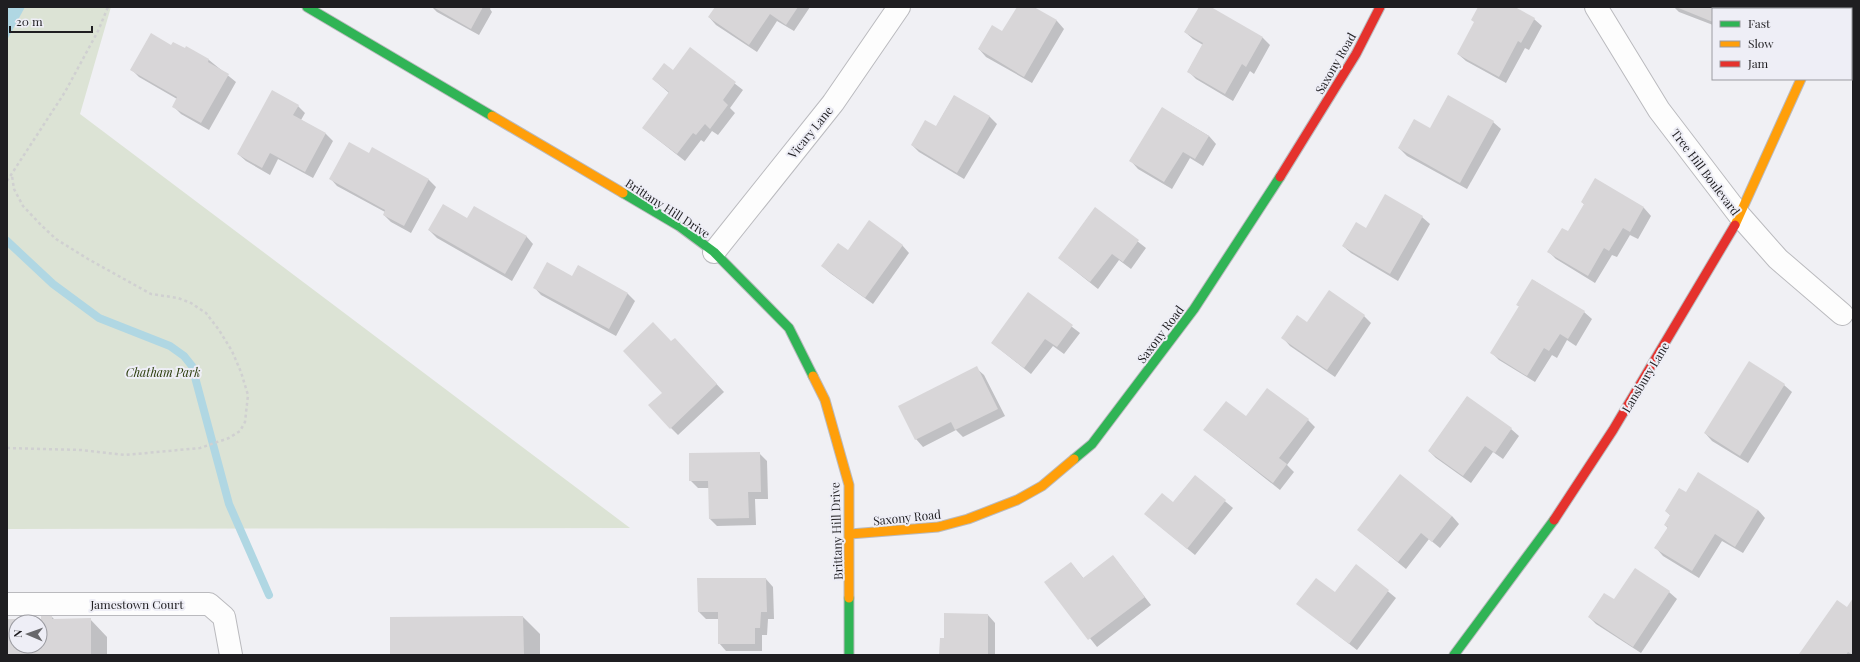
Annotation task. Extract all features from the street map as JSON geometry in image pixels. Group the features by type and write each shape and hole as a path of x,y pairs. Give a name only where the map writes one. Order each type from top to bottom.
{"street":[{"name":"Vicary Lane","path":"714,252 833,103 900,7"},
{"name":"Saxony Road","path":"850,534 938,527 968,519 1017,500 1042,486 1092,444 1194,309 1306,137 1356,54 1380,7"},
{"name":"Tree Hill Boulevard","path":"1596,7 1659,110 1740,216 1778,259 1849,320"},
{"name":"Brittany Hill Drive","path":"316,9 679,226 714,252 789,328 825,400 849,485 849,655"},
{"name":"Lansbury Lane","path":"1454,655 1550,527 1613,430 1740,216 1802,80"},
{"name":"Jamestown Court","path":"7,604 209,604 224,617 231,655"}],"path":[{"path":"7,181 12,176 65,92 98,31 108,7"},
{"path":"7,448 82,450 125,455 200,448 229,438 240,431 245,422 248,395 241,372 232,351 206,313 191,303 178,298 151,294 88,259 56,239 23,206 14,189 12,176"}],"green space":[{"name":"Chatham Park","path":"7,7 111,7 80,114 630,528 7,529"}],"water":[{"path":"8,7 25,7 7,40 7,9"}],"building":[{"path":"433,7 483,7 471,29"},
{"path":"715,7 798,7 786,25 770,14 749,45 708,17"},
{"path":"1017,7 1034,7 1057,20 1024,77 978,49 992,25 1002,31"},
{"path":"1199,7 1211,7 1263,37 1246,67 1242,64 1225,94 1187,72 1203,43 1184,32"},
{"path":"1478,7 1515,7 1535,18 1521,43 1518,41 1499,77 1457,54 1474,22 1471,20"},
{"path":"1676,7 1743,7 1712,8 1712,22"},
{"path":"151,33 171,45 173,42 185,48 186,46 209,59 208,62 229,74 201,123 172,107 177,97 130,70"},
{"path":"690,47 736,82 723,100 728,105 710,129 705,124 696,135 693,133 677,154 642,128 669,92 652,79 664,63 673,70"},
{"path":"272,90 299,105 293,115 326,133 305,172 270,153 262,168 237,154"},
{"path":"954,95 990,116 957,173 911,145 925,120 936,126"},
{"path":"1448,95 1494,121 1460,183 1398,148 1414,119 1430,128"},
{"path":"1162,107 1209,136 1195,159 1183,152 1164,182 1129,161"},
{"path":"349,142 369,153 372,147 429,179 404,226 383,215 385,210 329,179"},
{"path":"1595,178 1644,207 1630,232 1623,228 1609,251 1604,248 1588,276 1547,252 1562,228 1568,231 1584,204 1581,202"},
{"path":"1385,194 1423,216 1390,274 1342,246 1356,222 1366,228"},
{"path":"443,204 467,218 474,206 527,236 505,274 428,230"},
{"path":"1095,207 1139,240 1123,262 1112,254 1090,282 1058,258"},
{"path":"869,220 903,245 865,298 821,266 838,243 848,250"},
{"path":"547,262 572,276 578,265 628,293 609,329 533,288"},
{"path":"1532,279 1585,311 1568,339 1560,334 1549,351 1544,348 1527,376 1490,353 1519,306 1516,305"},
{"path":"1329,290 1365,315 1327,370 1281,338 1297,315 1307,322"},
{"path":"1028,292 1073,325 1057,347 1045,339 1024,368 991,343"},
{"path":"653,322 671,341 675,338 717,384 670,429 648,405 662,393 623,351"},
{"path":"1749,361 1785,384 1740,456 1704,433"},
{"path":"977,366 998,409 955,430 951,422 915,440 898,406"},
{"path":"1267,388 1309,419 1279,458 1287,464 1273,483 1203,430 1226,401 1246,416"},
{"path":"1467,396 1512,428 1495,453 1485,446 1463,476 1428,451"},
{"path":"760,452 761,492 748,492 749,518 709,519 708,481 689,481 689,453"},
{"path":"1698,472 1758,510 1735,547 1715,534 1692,571 1654,548 1668,527 1664,525 1670,515 1665,511 1679,488 1686,492"},
{"path":"1400,474 1452,516 1432,542 1421,533 1398,562 1357,530"},
{"path":"1195,475 1226,500 1187,549 1144,514 1162,493 1173,502"},
{"path":"1113,555 1145,597 1088,640 1044,582 1071,562 1083,578"},
{"path":"1356,564 1389,590 1349,644 1296,604 1316,578 1335,592"},
{"path":"1635,568 1670,591 1633,647 1588,617 1604,593 1614,599"},
{"path":"697,578 766,578 767,612 761,612 760,628 755,628 755,644 718,644 718,612 698,612"},
{"path":"1853,598 1853,655 1848,652 1846,655 1799,654 1837,600 1847,607"},
{"path":"944,613 988,614 988,655 939,655 940,638 944,638"},
{"path":"48,615 52,615 52,619 91,618 91,655 7,655 7,619 8,654 48,654"},
{"path":"523,616 524,655 390,655 390,617"}],"waterway":[{"path":"7,241 53,284 99,318 170,346 184,356 192,366 229,504 269,595"}],"traffic: fast":[{"path":"307,7 492,116"},
{"path":"1074,459 1092,444 1194,309 1280,177"},
{"path":"623,193 679,226 714,252 789,328 813,376"},
{"path":"1454,655 1554,520"},
{"path":"849,598 849,655"}],"traffic: slow":[{"path":"1735,225 1801,80"},
{"path":"492,116 623,193"},
{"path":"813,376 825,400 849,485 849,598"},
{"path":"850,534 938,527 968,519 1017,500 1042,486 1074,459"}],"traffic: jam":[{"path":"1280,177 1356,54 1380,7"},
{"path":"1554,520 1613,430 1735,225"}]}
